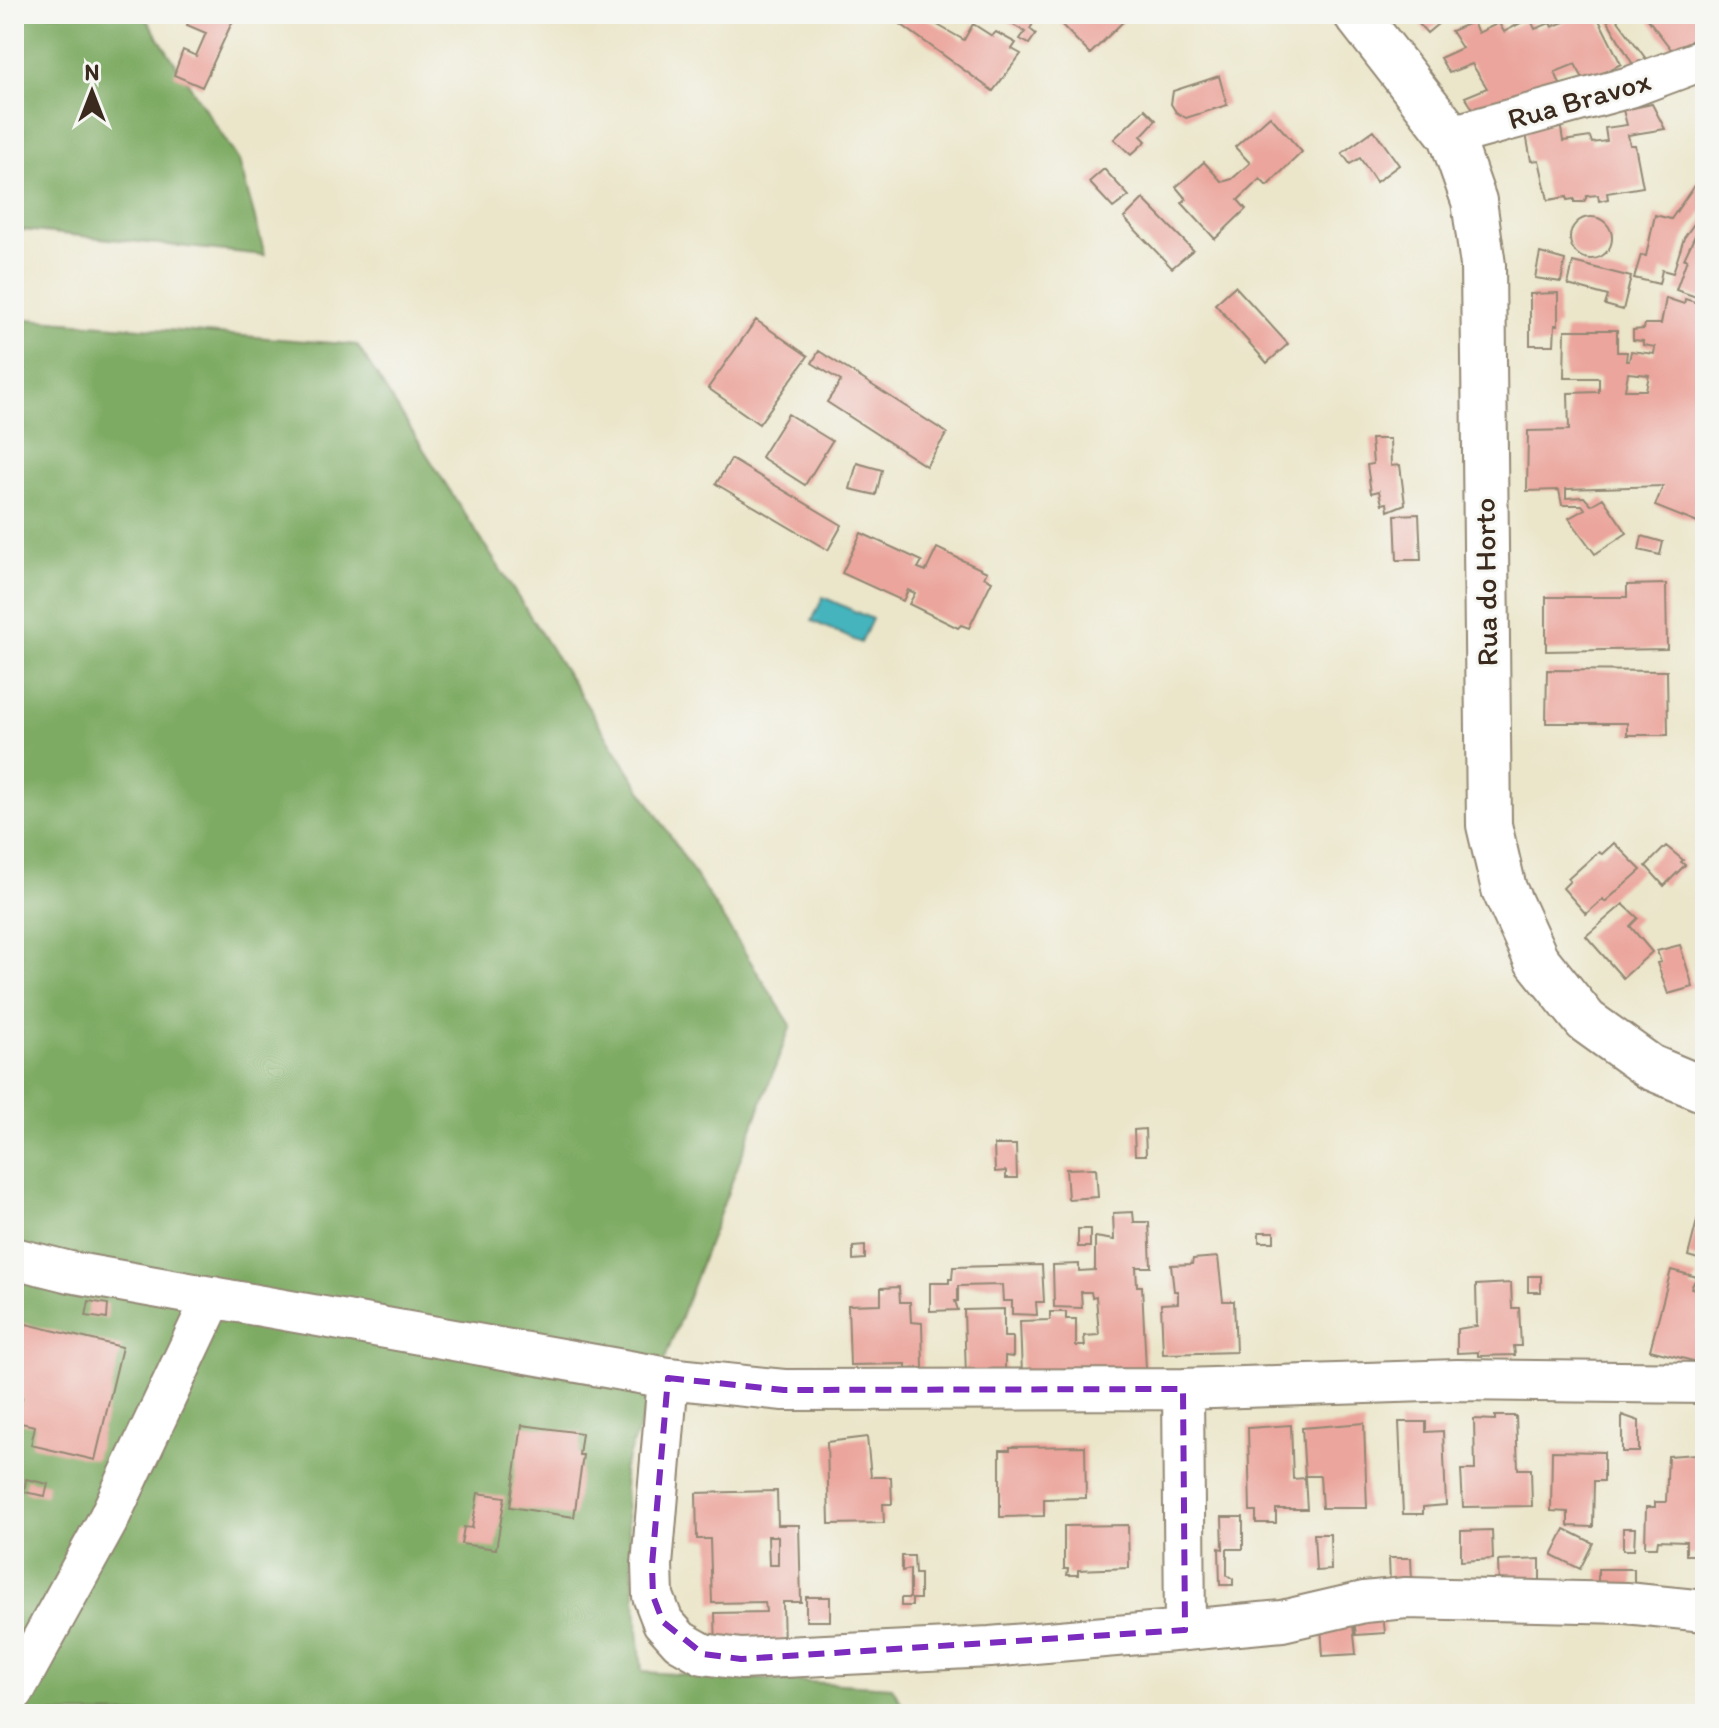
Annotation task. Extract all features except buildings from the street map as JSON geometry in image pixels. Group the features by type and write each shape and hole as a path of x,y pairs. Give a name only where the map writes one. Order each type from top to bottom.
{"street":[{"name":"Rua do Horto","path":"1356,14 1451,136 1474,201 1483,265 1489,825 1504,889 1536,959 1586,1021 1650,1067 1705,1090"},
{"name":"Rua Bravox","path":"1451,136 1630,87 1705,59"},
{"path":"14,1258 70,1272 668,1378 784,1390 1183,1389 1457,1380 1705,1383"},
{"path":"14,1691 108,1520 213,1297"},
{"path":"668,1378 652,1565 653,1596 663,1622 680,1641 703,1654 741,1659 990,1647 1282,1621 1364,1602 1406,1598 1626,1603 1705,1611"},
{"path":"1183,1389 1185,1630"}],"highlighted area":[{"path":"668,1378 784,1390 1183,1389 1185,1630 741,1659 703,1654 663,1622 653,1596 652,1565"}],"green space":[{"path":"14,14 143,14 239,161 265,255 14,229"},
{"path":"14,318 357,345 791,1025 623,1470 642,1672 892,1687 908,1714 14,1714"}],"water":[{"path":"823,597 872,619 861,643 812,621"}]}
